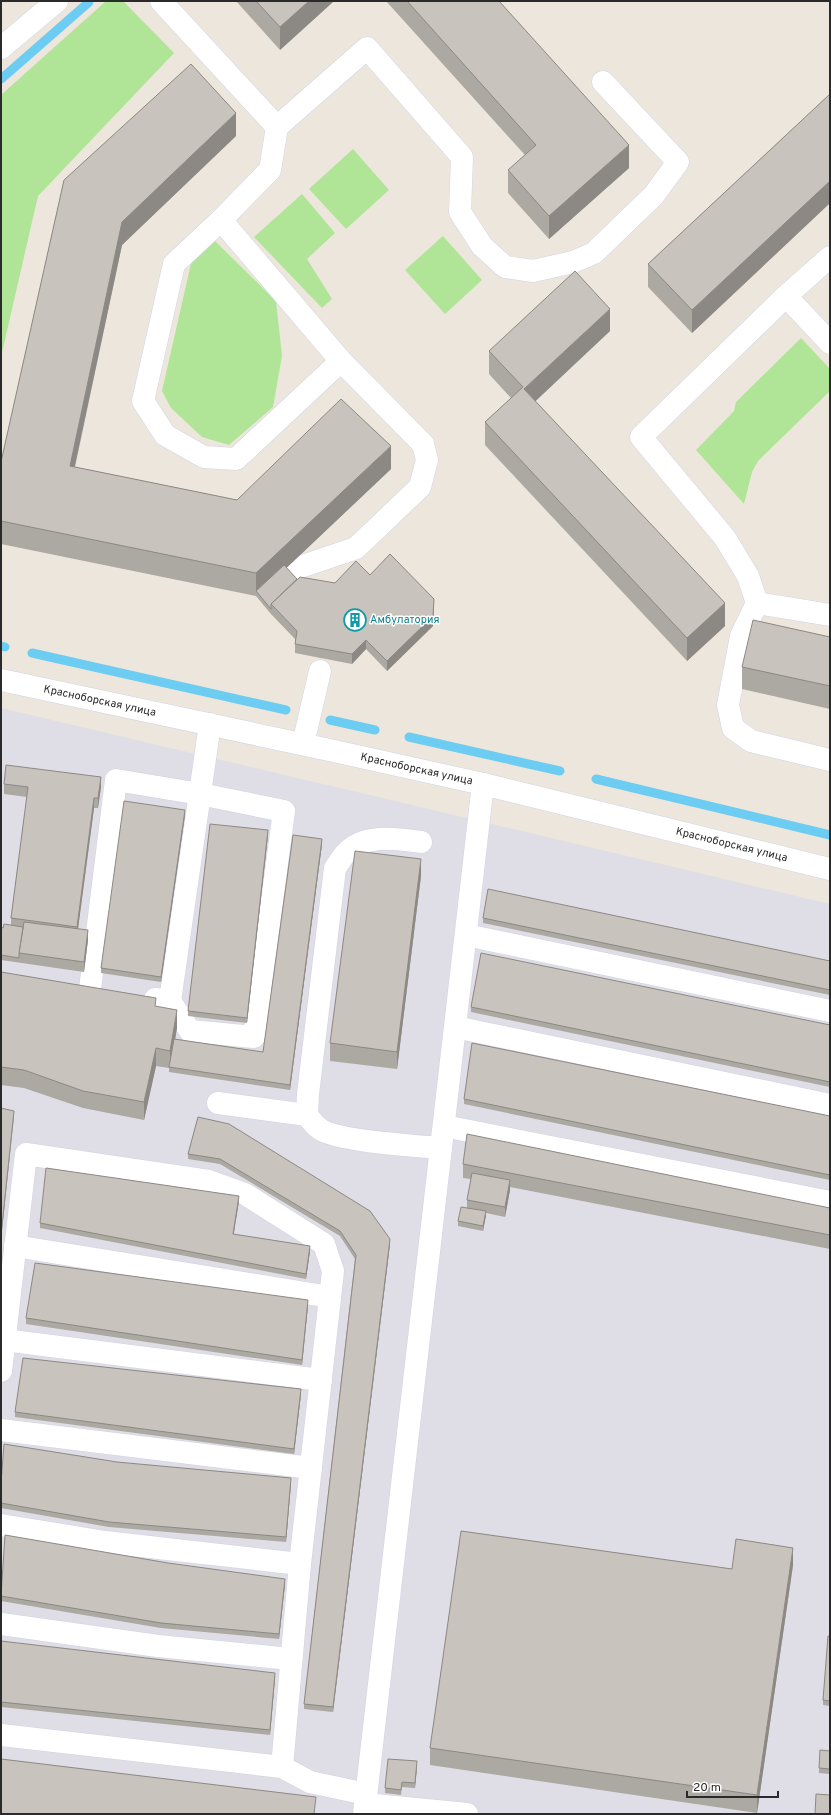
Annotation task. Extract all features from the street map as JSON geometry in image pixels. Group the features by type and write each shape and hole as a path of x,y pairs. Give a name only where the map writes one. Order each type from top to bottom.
{"street":[{"path":"1,48 56,1"},
{"path":"160,1 277,127"},
{"path":"341,361 236,459 204,457 165,436 143,401 174,264 221,220 270,170 277,127 367,48 462,156 460,212 482,246 504,267 533,271 573,262 594,253 654,195 678,162 603,82"},
{"path":"221,220 341,361 423,444 427,460 420,487 356,548 300,567 290,576"},
{"path":"830,257 786,296 641,437 725,538 748,576 757,604 741,636 728,705 734,728 751,741 830,760"},
{"path":"786,296 830,343"},
{"path":"757,604 830,615"},
{"path":"303,744 320,671"},
{"name":"Красноборская улица","path":"1,680 483,784 830,869"},
{"path":"90,989 116,780 200,794 284,811 254,1038 190,1031 170,1001 200,794 210,724"},
{"path":"365,1804 483,784"},
{"path":"307,1115 308,1094 335,868 347,851 366,841 390,838 421,842"},
{"path":"466,935 830,1011"},
{"path":"68,986 112,992"},
{"path":"134,996 170,1001"},
{"path":"455,1027 830,1105"},
{"path":"218,1103 307,1115 320,1130 337,1136 394,1144 441,1148"},
{"path":"444,1126 830,1202"},
{"path":"1,1371 26,1154 209,1180 245,1194 324,1244 333,1271 290,1659 282,1767"},
{"path":"15,1246 330,1296"},
{"path":"4,1340 321,1380"},
{"path":"1,1430 311,1468"},
{"path":"1,1525 105,1542 300,1564"},
{"path":"1,1624 158,1646 290,1659"},
{"path":"1,1735 282,1767 310,1782 365,1804 467,1814"}],"shaded area":[{"path":"1,708 830,904 830,1814 1,1814"}],"green space":[{"path":"106,1 123,1 174,53 38,196 1,357 1,95"},
{"path":"353,149 389,190 346,229 309,189"},
{"path":"302,194 335,233 307,259 332,299 322,308 254,237"},
{"path":"443,236 482,280 445,314 405,270"},
{"path":"215,241 276,301 282,356 273,407 229,445 202,437 171,408 162,391 192,259"},
{"path":"801,338 830,369 830,391 758,461 752,472 744,504 696,450 734,411 736,402"}],"building":[{"path":"256,1 309,1 280,27"},
{"path":"407,1 499,1 629,145 549,216 508,170 536,145"},
{"path":"191,64 236,113 122,222 70,466 237,500 341,399 391,446 256,573 1,521 1,462 64,180"},
{"path":"830,94 830,181 692,310 648,264"},
{"path":"575,271 610,309 524,389 725,603 687,638 485,422 523,387 489,351"},
{"name":"Амбулатория","path":"390,554 434,599 433,616 387,661 366,640 352,654 295,644 297,631 271,604 300,577 335,583 356,561 370,575"},
{"path":"284,565 297,579 271,604 271,609 256,591"},
{"path":"753,620 830,637 830,686 742,667"},
{"path":"6,765 101,777 98,798 94,798 77,927 11,918 28,787 4,784"},
{"path":"124,801 185,810 161,977 101,968"},
{"path":"210,824 268,830 247,1018 188,1011"},
{"path":"293,835 322,839 290,1085 169,1067 174,1039 263,1052"},
{"path":"355,851 421,859 397,1052 330,1043"},
{"path":"488,889 830,961 830,990 483,918"},
{"path":"24,922 88,930 84,962 19,953"},
{"path":"4,924 23,927 19,958 1,955 1,927 3,928"},
{"path":"481,953 830,1025 830,1082 471,1007"},
{"path":"1,972 156,998 155,1006 177,1010 170,1051 156,1048 144,1102 83,1091 24,1070 1,1067"},
{"path":"472,1043 830,1116 830,1175 464,1099"},
{"path":"1,1108 14,1111 1,1235"},
{"path":"198,1117 229,1124 370,1211 390,1239 333,1707 304,1704 356,1255 340,1231 220,1159 188,1154"},
{"path":"467,1134 830,1208 830,1235 463,1164"},
{"path":"46,1168 239,1196 233,1234 310,1246 306,1274 40,1223"},
{"path":"472,1173 510,1180 505,1207 467,1200"},
{"path":"461,1207 486,1211 483,1226 458,1221"},
{"path":"35,1263 308,1300 302,1360 26,1318"},
{"path":"23,1358 301,1389 294,1449 15,1412"},
{"path":"4,1444 117,1462 291,1478 286,1537 109,1522 1,1503"},
{"path":"461,1531 732,1569 736,1539 793,1548 757,1795 430,1748"},
{"path":"5,1535 168,1563 285,1579 279,1634 161,1623 1,1596"},
{"path":"828,1636 830,1636 830,1701 823,1700"},
{"path":"1,1641 275,1673 270,1730 1,1702"},
{"path":"820,1750 830,1751 830,1769 819,1768"},
{"path":"1,1759 316,1797 314,1814 1,1814"},
{"path":"388,1759 417,1761 415,1783 402,1782 401,1790 385,1788"},
{"path":"816,1794 830,1795 830,1814 815,1814"}],"waterway":[{"path":"1,79 89,2"},
{"path":"1,646 5,647"},
{"path":"32,653 286,710"},
{"path":"330,720 375,730"},
{"path":"409,737 560,771"},
{"path":"596,779 830,835"}],"place":[{"name":"Амбулатория","path":"355,620"}]}
